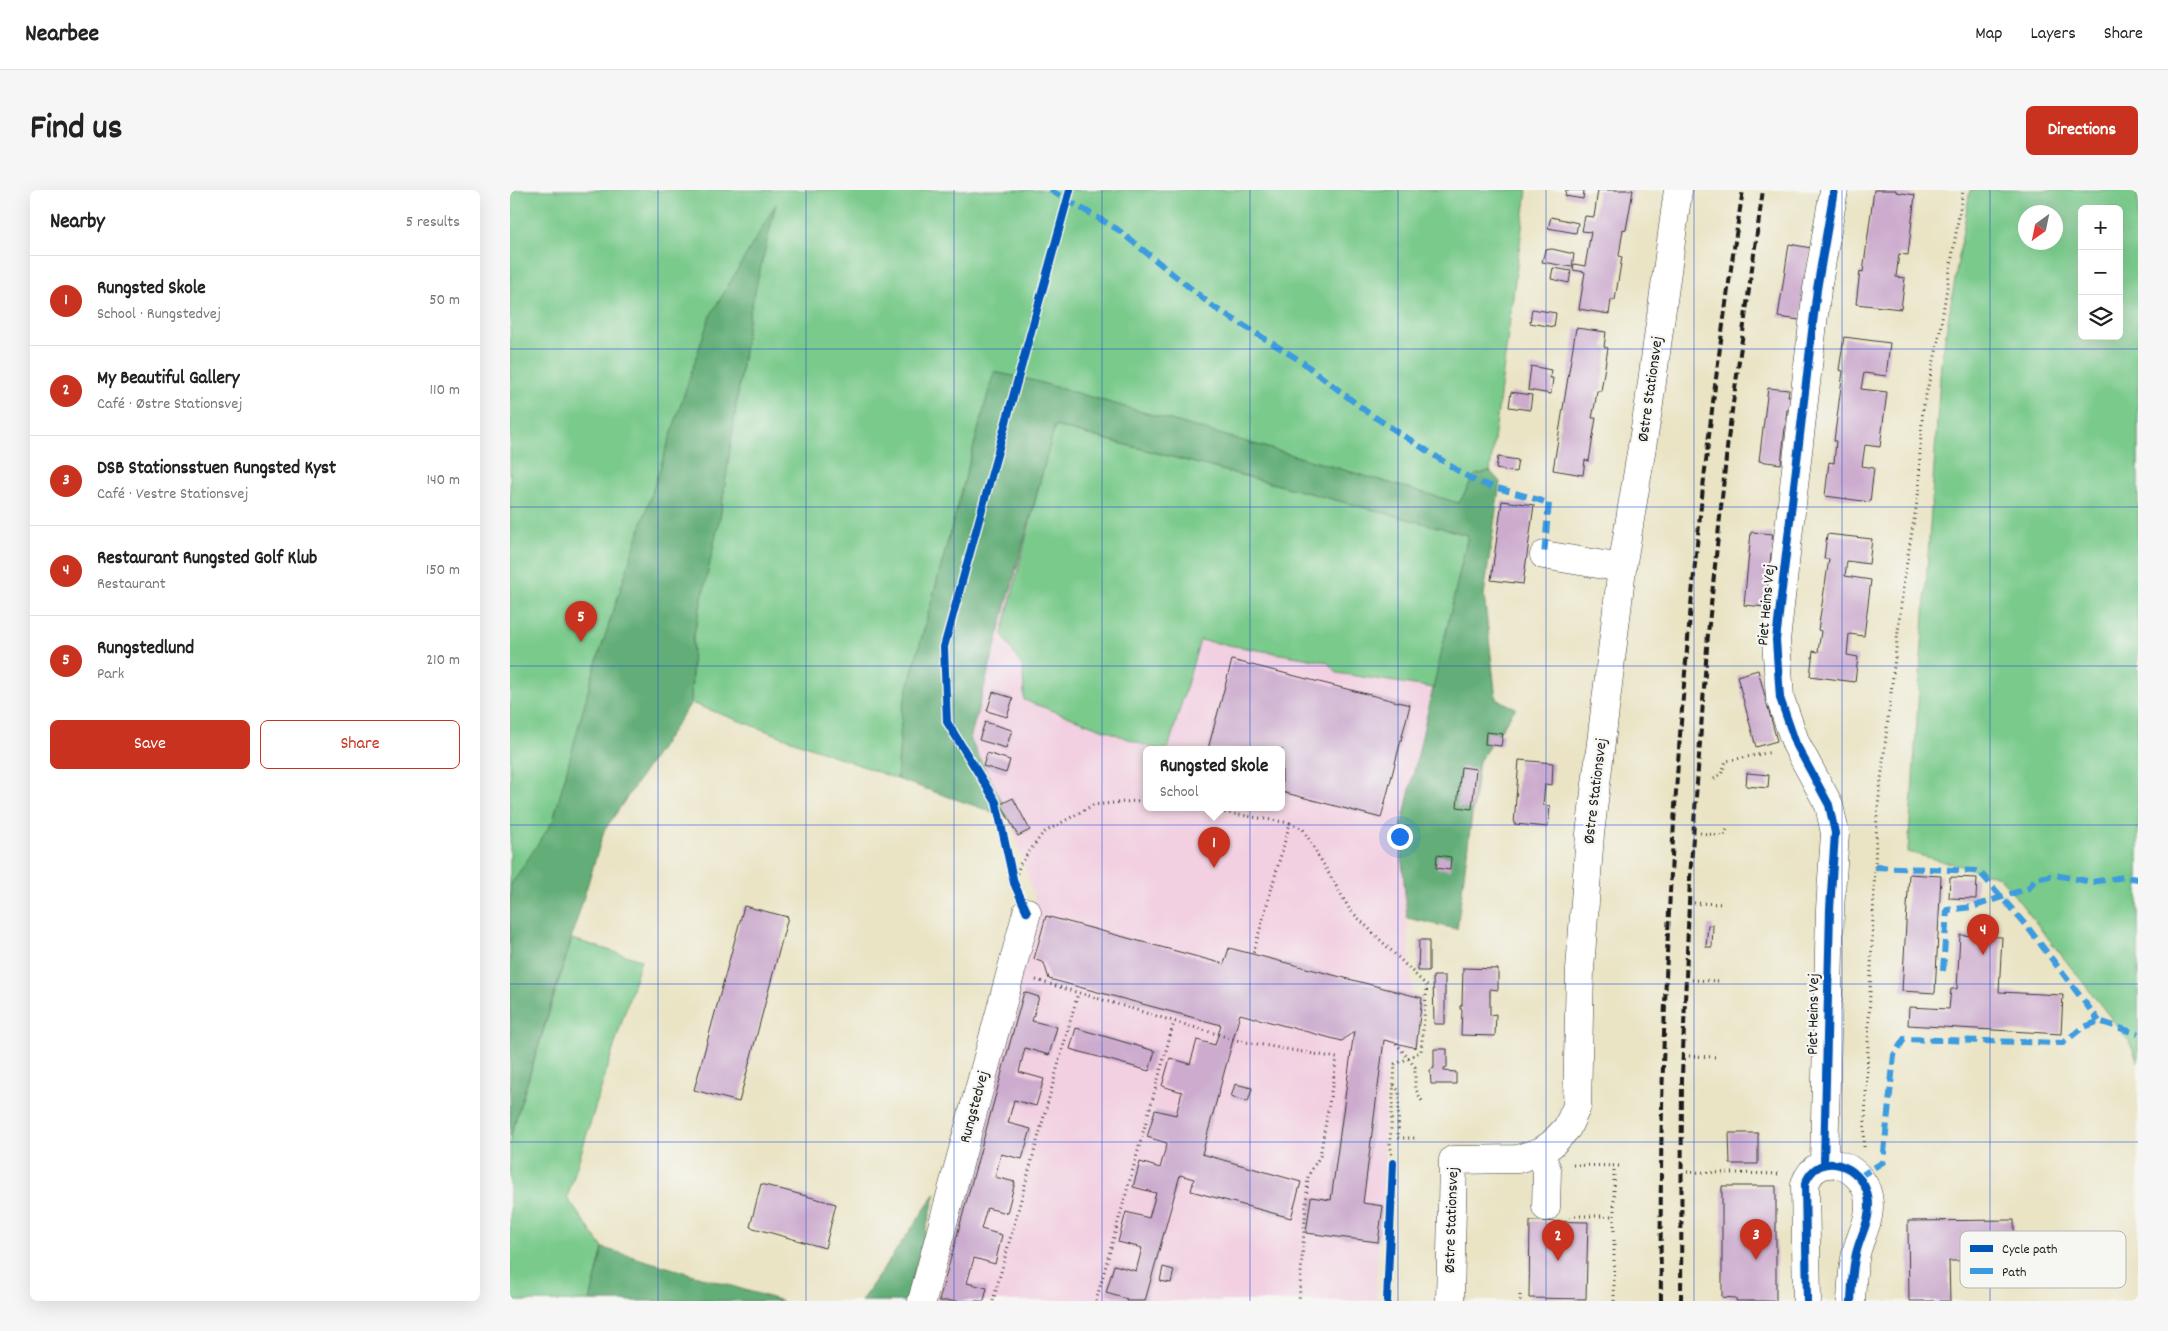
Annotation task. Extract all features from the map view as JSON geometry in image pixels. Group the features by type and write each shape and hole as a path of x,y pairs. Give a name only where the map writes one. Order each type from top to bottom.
{"street":[{"name":"Østre Stationsvej","path":"1450,1301 1453,1160 1518,1159 1546,1148 1567,1128 1577,1106 1580,969 1590,834 1622,568 1649,404 1678,190"},
{"name":"Piet Heins Vej","path":"1824,1164 1830,927 1835,833 1829,805 1796,744 1780,698 1776,640 1817,289 1834,190"},
{"path":"1544,555 1622,568"},
{"name":"Rungstedvej","path":"922,1301 1027,912"},
{"path":"1546,1148 1546,1207"},
{"path":"1807,1301 1805,1184 1808,1175 1824,1164 1833,1164 1851,1171 1865,1186 1869,1197 1868,1224 1855,1257 1851,1301"}],"path":[{"path":"1851,1171 1864,1152 1877,815 1904,579 1919,490 1923,408 1938,343 1963,190"},
{"path":"1714,779 1722,773 1726,761 1777,751 1796,744"},
{"path":"1014,883 1020,864 1043,834 1093,805 1143,800"},
{"path":"1215,811 1290,823 1303,829 1350,910 1427,986 1421,1051 1395,1064 1390,1143 1393,1172"},
{"path":"1253,954 1290,823"},
{"path":"1700,833 1724,836 1728,827"},
{"path":"1694,903 1724,904"},
{"path":"1012,973 1240,1041 1338,1058 1320,1156 1308,1176 1298,1301"},
{"path":"1692,980 1721,981"},
{"path":"993,1301 1078,993"},
{"path":"1096,1301 1174,1022"},
{"path":"1396,1043 1415,1067 1415,1088 1423,1103"},
{"path":"1689,1056 1718,1057"},
{"path":"1394,1085 1399,1091 1398,1138 1416,1138"},
{"path":"1546,1148 1569,1165 1622,1166"},
{"path":"1614,1166 1614,1301"},
{"path":"1687,1172 1780,1174 1805,1184"},
{"path":"1520,1295 1520,1301"}],"shaded area":[{"path":"1054,425 1470,533 1400,833 1417,1047 1386,1068 1383,1206 1378,1242 1376,1301 933,1301 1036,902 1010,818 970,739"}],"green space":[{"path":"510,190 1527,190 1490,471 1475,475 1459,503 1031,380 994,372 902,710 897,779 691,703 693,639 721,512 744,351 510,1095"},
{"path":"1970,190 2138,190 2138,1062 2129,1041 2000,877 1908,852 1941,362"},
{"path":"776,204 749,316 721,512 693,639 691,703 604,831 510,1138 510,886 553,821 593,673 709,318"},
{"path":"994,372 1031,380 1459,503 1475,475 1490,471 1500,482 1484,595 1496,699 1516,708 1479,761 1457,929 1407,918 1400,833 1468,535 1055,426 970,739 1010,818 897,779 902,710"},
{"path":"1054,426 1468,535 1434,688 1337,673 1327,662 1200,640 1169,746 1147,746 1024,700 1023,668 1002,634"},
{"path":"572,939 641,960 567,1198 603,1248 590,1301 510,1301 510,1138"},
{"path":"936,1193 906,1301 861,1301"},
{"path":"603,1248 782,1301 590,1301"}],"building":[{"path":"1566,190 1584,190 1583,199 1565,196"},
{"path":"1598,190 1633,190 1626,230 1623,229 1619,256 1622,257 1615,300 1611,300 1609,314 1579,309 1585,272 1573,270 1574,264 1585,266 1591,232 1582,231 1585,216 1594,217"},
{"path":"1874,190 1896,190 1896,192 1915,195 1908,255 1899,254 1896,277 1905,278 1901,309 1856,304 1860,271 1863,272"},
{"path":"1551,217 1578,223 1576,233 1548,228"},
{"path":"1789,244 1811,248 1800,320 1778,317"},
{"path":"1552,249 1574,254 1572,267 1542,262 1545,250"},
{"path":"1553,268 1571,271 1569,283 1551,279"},
{"path":"1532,309 1556,313 1554,327 1530,323"},
{"path":"1576,328 1606,332 1604,347 1608,348 1601,391 1597,391 1592,418 1596,418 1589,461 1585,460 1583,475 1553,470"},
{"path":"1844,337 1890,343 1886,376 1864,373 1861,389 1887,392 1880,447 1865,445 1862,466 1874,468 1870,502 1825,496 1829,462 1834,463 1836,441 1834,441 1843,371 1839,370"},
{"path":"1531,366 1551,370 1550,378 1553,378 1551,394 1528,390"},
{"path":"1768,388 1789,390 1788,396 1792,396 1790,410 1787,410 1781,464 1759,461"},
{"path":"1511,392 1532,395 1530,410 1509,407"},
{"path":"1498,457 1518,460 1516,472 1496,469"},
{"path":"1502,501 1534,505 1523,584 1491,580"},
{"path":"1751,532 1773,534 1772,539 1775,540 1774,553 1771,553 1766,607 1744,605"},
{"path":"1827,534 1872,539 1869,564 1847,561 1845,576 1871,580 1864,636 1849,634 1847,655 1858,657 1855,682 1810,676 1813,651 1818,652 1821,631 1818,630 1829,559 1824,559"},
{"path":"1232,660 1410,705 1381,818 1285,793 1285,746 1209,746"},
{"path":"1758,670 1777,741 1756,747 1737,676"},
{"path":"993,692 1013,698 1007,717 987,711"},
{"path":"985,722 1012,730 1006,748 979,740"},
{"path":"1486,732 1503,734 1501,746 1485,744"},
{"path":"987,753 1010,760 1006,773 983,766"},
{"path":"1519,760 1553,763 1552,785 1545,784 1543,805 1550,806 1548,827 1514,824"},
{"path":"1461,767 1476,769 1472,809 1457,807"},
{"path":"1747,773 1769,775 1768,788 1746,786"},
{"path":"1013,798 1030,830 1018,836 1001,804"},
{"path":"1437,855 1451,857 1450,870 1436,868"},
{"path":"1909,874 1941,876 1935,993 1902,991"},
{"path":"1950,877 1977,878 1976,899 1949,898"},
{"path":"744,906 788,917 739,1102 694,1090"},
{"path":"1046,916 1224,964 1229,948 1422,998 1416,1048 1384,1040 1363,1203 1383,1206 1378,1242 1306,1233 1311,1197 1331,1200 1354,1031 1342,1041 1240,1014 1202,1154 1301,1182 1291,1218 1191,1191 1194,1179 1180,1175 1145,1301 1126,1301 1127,1299 1106,1293 1114,1265 1136,1271 1142,1248 1118,1242 1126,1212 1149,1218 1156,1193 1133,1187 1140,1162 1160,1168 1167,1143 1147,1137 1155,1110 1176,1115 1182,1092 1162,1086 1170,1058 1190,1064 1197,1040 1215,1045 1221,1025 1049,979 1044,963 1034,959"},
{"path":"1708,925 1713,925 1712,947 1706,947"},
{"path":"1960,935 2002,937 1999,992 2063,995 2061,1034 1908,1025 1909,1007 1949,1009 1951,989 1957,989"},
{"path":"1419,940 1429,940 1429,971 1418,971"},
{"path":"1463,968 1498,969 1498,990 1490,989 1490,1015 1496,1014 1495,1036 1461,1035 1462,1009 1460,1009 1460,1006 1462,1005"},
{"path":"1433,976 1445,976 1445,1024 1434,1024"},
{"path":"1024,992 1039,997 1032,1021 1057,1027 1049,1055 1025,1048 1019,1072 1044,1079 1036,1106 1014,1100 1008,1123 1031,1129 1022,1159 1001,1154 995,1177 1015,1182 1007,1213 987,1208 981,1229 1002,1235 995,1264 974,1258 967,1283 987,1288 984,1301 939,1301"},
{"path":"1076,1028 1155,1051 1149,1071 1070,1049"},
{"path":"1434,1049 1447,1049 1447,1067 1444,1068 1444,1071 1456,1072 1456,1084 1431,1084 1430,1070 1434,1068"},
{"path":"1235,1084 1252,1088 1248,1102 1231,1097"},
{"path":"1729,1133 1758,1133 1758,1164 1730,1164"},
{"path":"761,1184 836,1204 825,1248 750,1227"},
{"path":"1722,1186 1776,1186 1776,1301 1736,1301 1736,1298 1722,1297"},
{"path":"2014,1220 2014,1231 1960,1231 1960,1261 1949,1261 1950,1301 1909,1301 1908,1221"},
{"path":"1530,1221 1588,1222 1586,1299 1529,1298"},
{"path":"1163,1267 1174,1270 1171,1283 1160,1281"}],"railway":[{"path":"1661,1301 1661,1159 1664,1018 1680,735 1706,462 1743,190"},
{"path":"1681,1301 1682,1076 1690,878 1708,634 1728,439 1763,190"}],"marked path":[{"path":"1050,190 1117,229 1215,308 1301,361 1367,412 1463,474 1477,482 1549,503 1544,555"},
{"path":"1875,867 1979,871 2029,929 2099,1021"},
{"path":"1943,971 1947,910 1972,907 2029,888 2035,879 2055,875 2092,882 2124,877 2138,879"},
{"path":"1859,1177 1883,1162 1894,1055 1904,1039 2063,1043 2082,1028 2099,1021 2138,1034"}],"cycle path":[{"path":"1027,912 1014,883 996,802 947,722 944,647 1070,190"},
{"path":"1824,1164 1830,909 1835,833 1829,805 1796,744 1780,698 1776,640 1817,289 1834,190"},
{"path":"1387,1301 1393,1163"},
{"path":"1807,1301 1805,1184 1811,1173 1819,1166 1829,1164 1849,1169 1864,1185 1868,1196 1869,1213 1855,1259 1851,1301"}],"place":[{"name":"Rungstedlund","path":"581,642"},
{"name":"Rungsted Skole","path":"1214,868"},
{"name":"Restaurant Rungsted Golf Klub","path":"1983,955"},
{"name":"DSB Stationsstuen Rungsted Kyst","path":"1756,1260"},
{"name":"My Beautiful Gallery","path":"1558,1261"}]}
